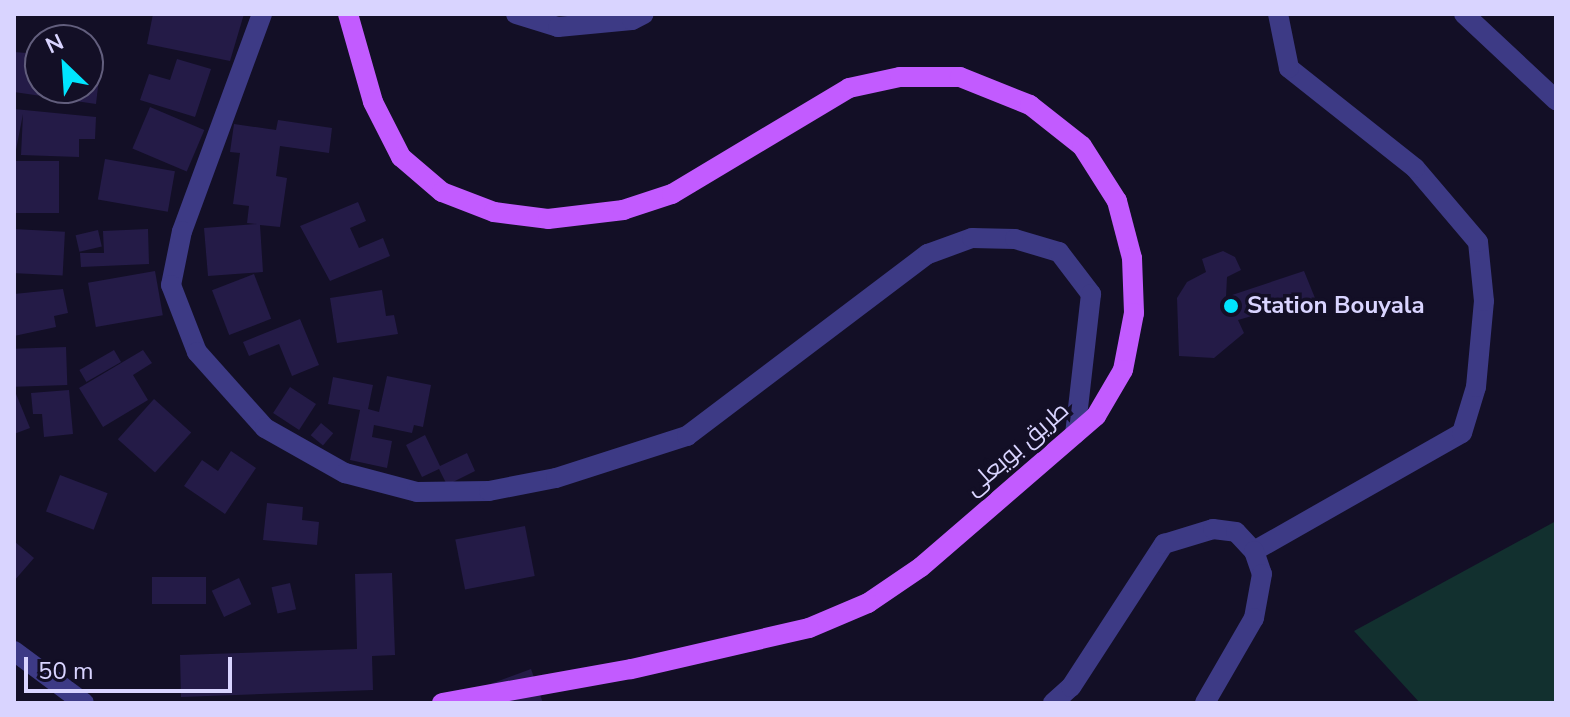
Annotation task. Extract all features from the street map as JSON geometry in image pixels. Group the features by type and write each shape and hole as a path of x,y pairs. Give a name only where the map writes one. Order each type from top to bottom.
{"main road":[{"name":"طريق بويعلى","path":"348,14 373,102 401,157 442,192 494,212 535,217 623,210 672,194 849,88 900,77 960,77 1030,105 1082,146 1117,201 1132,258 1134,313 1123,370 1096,416 921,567 868,603 794,631 631,669 442,703"}],"street":[{"path":"262,14 182,231 171,285 197,352 265,428 345,473 417,492 489,491 556,478 687,436 928,254 972,238 1015,239 1059,252 1091,294 1075,434"},
{"path":"516,14 558,27 632,20 644,14"},
{"path":"1254,551 1462,433 1476,387 1484,301 1478,242 1415,168 1289,68 1278,14"},
{"path":"1464,14 1556,100"},
{"path":"1053,703 1071,687 1164,544 1213,529 1236,532 1254,551 1262,574 1254,618 1205,703"},
{"path":"14,651 84,703"}],"green space":[{"path":"1556,521 1556,703 1420,703 1354,631"}],"building":[{"path":"153,14 244,14 230,61 147,44"},
{"path":"14,52 24,53 24,93 14,92"},
{"path":"177,59 211,69 195,117 140,100 149,74 170,80"},
{"path":"150,107 204,130 187,171 132,148"},
{"path":"14,109 96,117 95,139 79,139 79,157 21,155 23,114 14,160"},
{"path":"278,120 332,128 329,153 280,146 276,176 287,178 280,227 260,225 263,272 208,276 204,228 257,224 247,223 249,206 233,204 240,153 230,152 234,124 276,130"},
{"path":"105,159 175,171 168,212 98,199"},
{"path":"14,161 59,161 59,213 14,213"},
{"path":"358,202 366,221 350,228 359,248 383,238 390,256 330,281 300,226"},
{"path":"14,229 65,232 63,276 14,273"},
{"path":"148,229 149,264 81,267 80,253 104,253 103,231"},
{"path":"98,230 102,247 79,252 76,235"},
{"name":"Station Bouyala","path":"1223,251 1235,257 1241,270 1227,277 1226,297 1304,271 1315,298 1238,320 1244,333 1214,358 1179,356 1177,298 1187,282 1206,272 1202,259"},
{"path":"155,271 163,315 96,327 88,283"},
{"path":"254,274 271,319 229,335 212,290"},
{"path":"63,289 68,313 54,316 56,327 14,336 14,294"},
{"path":"382,290 386,316 394,315 398,334 337,343 330,298"},
{"path":"300,319 319,365 292,376 279,344 249,356 243,342"},
{"path":"66,347 67,385 15,387 14,349"},
{"path":"114,350 121,362 86,382 79,370"},
{"path":"143,350 152,363 133,375 148,400 103,427 79,388"},
{"path":"387,376 431,385 423,427 414,425 412,433 374,425 372,437 392,441 387,468 350,460 360,410 328,404 333,377 373,385 368,409 379,412"},
{"path":"290,387 316,404 299,430 273,413"},
{"path":"14,389 30,428 14,434"},
{"path":"69,390 73,434 44,437 42,414 33,414 31,393"},
{"path":"154,399 191,432 155,473 118,439"},
{"path":"321,423 333,433 323,446 311,435"},
{"path":"425,435 440,466 467,453 475,471 447,485 439,469 422,477 406,445"},
{"path":"231,451 256,468 225,514 184,486 202,460 218,471"},
{"path":"60,475 108,493 94,530 46,511"},
{"path":"267,503 303,507 302,520 319,522 317,545 263,540"},
{"path":"525,526 535,576 465,590 455,540"},
{"path":"14,541 34,558 14,581"},
{"path":"392,573 395,655 372,656 373,690 181,697 180,655 357,649 355,574"},
{"path":"152,577 206,577 206,604 152,604"},
{"path":"239,578 251,604 224,617 212,591"},
{"path":"290,583 296,609 278,614 271,587"},
{"path":"531,669 543,703 466,703 463,694"}],"place":[{"name":"Station Bouyala","path":"1231,306"}]}
